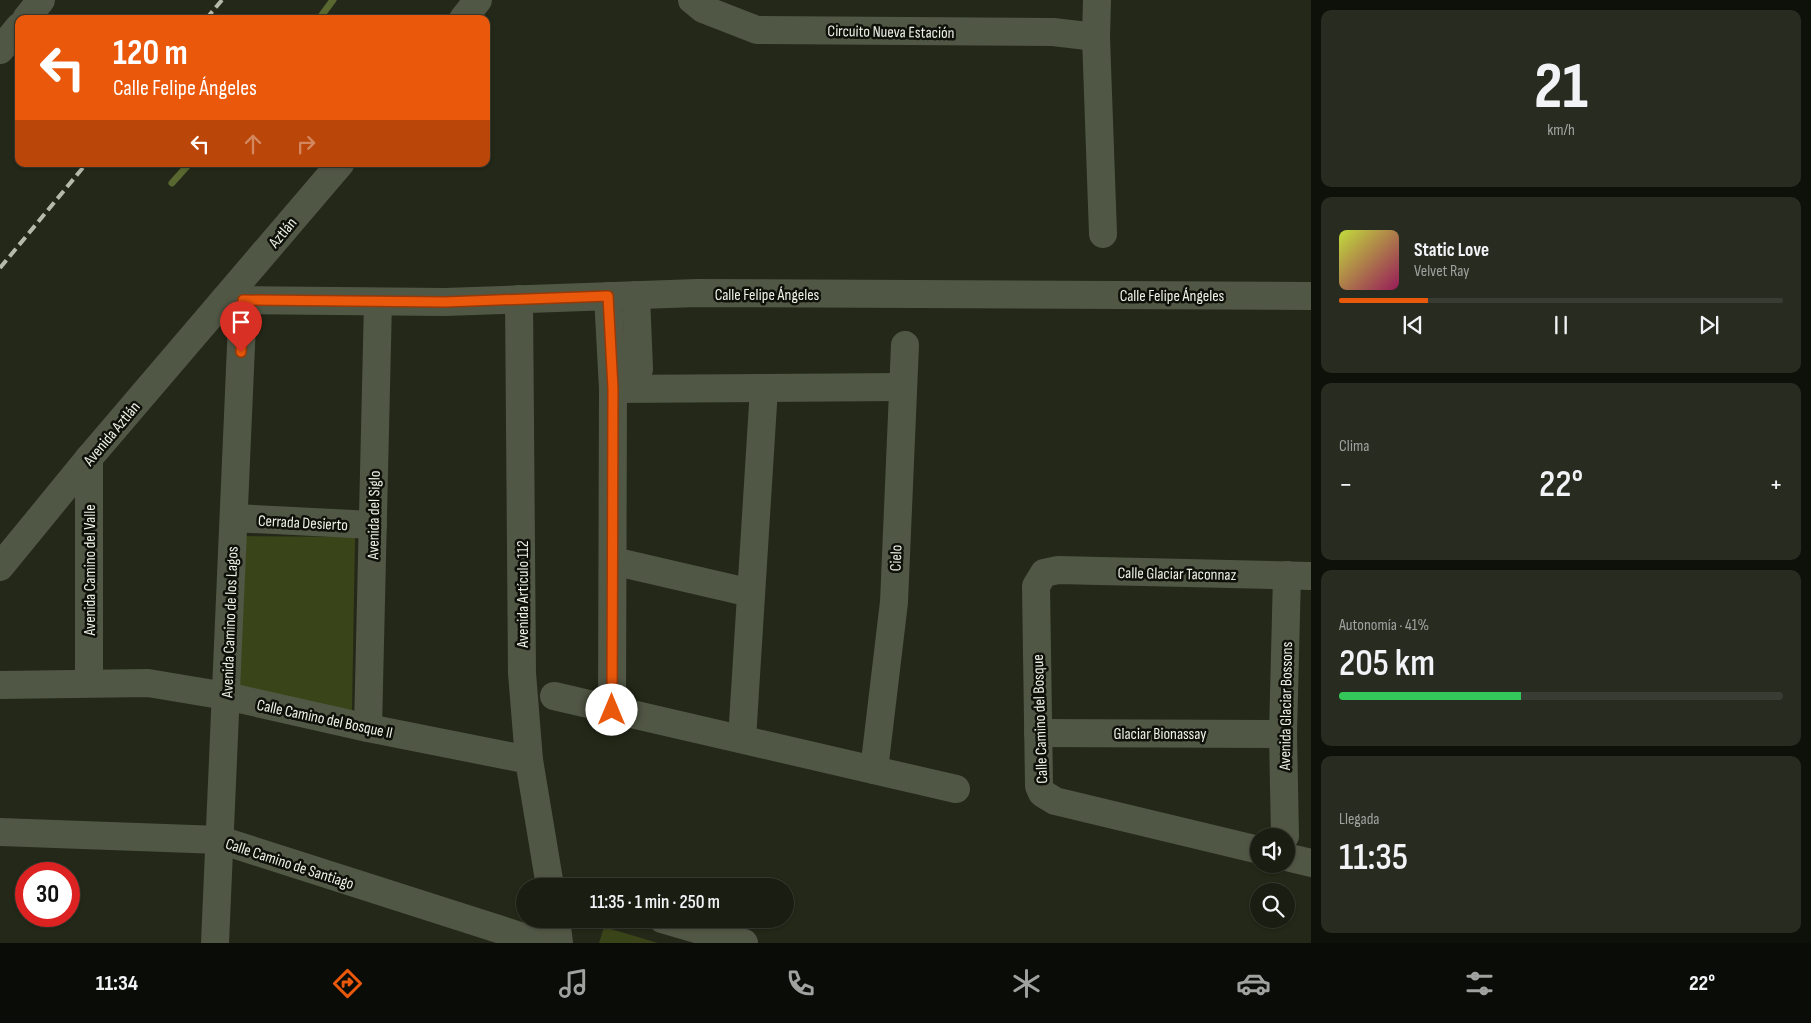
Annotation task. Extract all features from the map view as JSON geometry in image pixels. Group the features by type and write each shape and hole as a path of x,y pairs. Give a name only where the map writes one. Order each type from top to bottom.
{"street":[{"path":"29,15 42,0"},
{"path":"466,15 478,0"},
{"name":"Circuito Nueva Estación","path":"692,0 703,9 757,30 1053,32 1096,36"},
{"path":"1097,0 1096,36 1103,234"},
{"path":"0,50 15,32"},
{"name":"Aztlán","path":"233,300 338,167"},
{"name":"Calle Felipe Ángeles","path":"233,300 378,302 697,293 1311,296"},
{"path":"613,389 639,369 636,295"},
{"path":"608,296 613,389 612,710"},
{"name":"Avenida Artículo 112","path":"519,299 522,673 529,760 549,878"},
{"name":"Avenida Aztlán","path":"0,567 89,458 233,300"},
{"name":"Avenida Camino de los Lagos","path":"215,943 234,518 233,300"},
{"name":"Avenida del Siglo","path":"368,728 378,302"},
{"name":"Cielo","path":"874,770 894,602 905,345"},
{"path":"613,389 902,387"},
{"path":"742,740 764,388"},
{"name":"Avenida Camino del Valle","path":"89,458 89,683"},
{"name":"Cerrada Desierto","path":"234,518 373,525"},
{"path":"613,561 751,593"},
{"name":"Calle Glaciar Taconnaz","path":"1044,573 1058,570 1299,576"},
{"name":"Calle Camino del Bosque","path":"1044,573 1036,586 1039,786 1042,793 1055,801 1250,848"},
{"name":"Avenida Glaciar Bossons","path":"1285,828 1283,734 1299,576"},
{"name":"Calle Camino del Bosque II","path":"0,684 148,682 226,696 368,728 529,760"},
{"path":"554,696 956,789"},
{"name":"Glaciar Bionassay","path":"1038,733 1283,734"},
{"name":"Calle Camino de Santiago","path":"0,832 220,840 542,943"},
{"path":"1295,859 1311,863"},
{"path":"557,928 559,943"},
{"path":"693,928 744,943"}],"green space":[{"path":"239,536 355,537 352,711 236,688"},
{"path":"604,928 607,928 658,943 599,943"}],"waterway":[{"path":"322,15 333,0"},
{"path":"172,183 186,167"}],"railway":[{"path":"209,15 222,0"},
{"path":"0,268 84,167"}],"route":[{"path":"241,352 243,300 445,302 608,296 613,389 612,710"}]}
